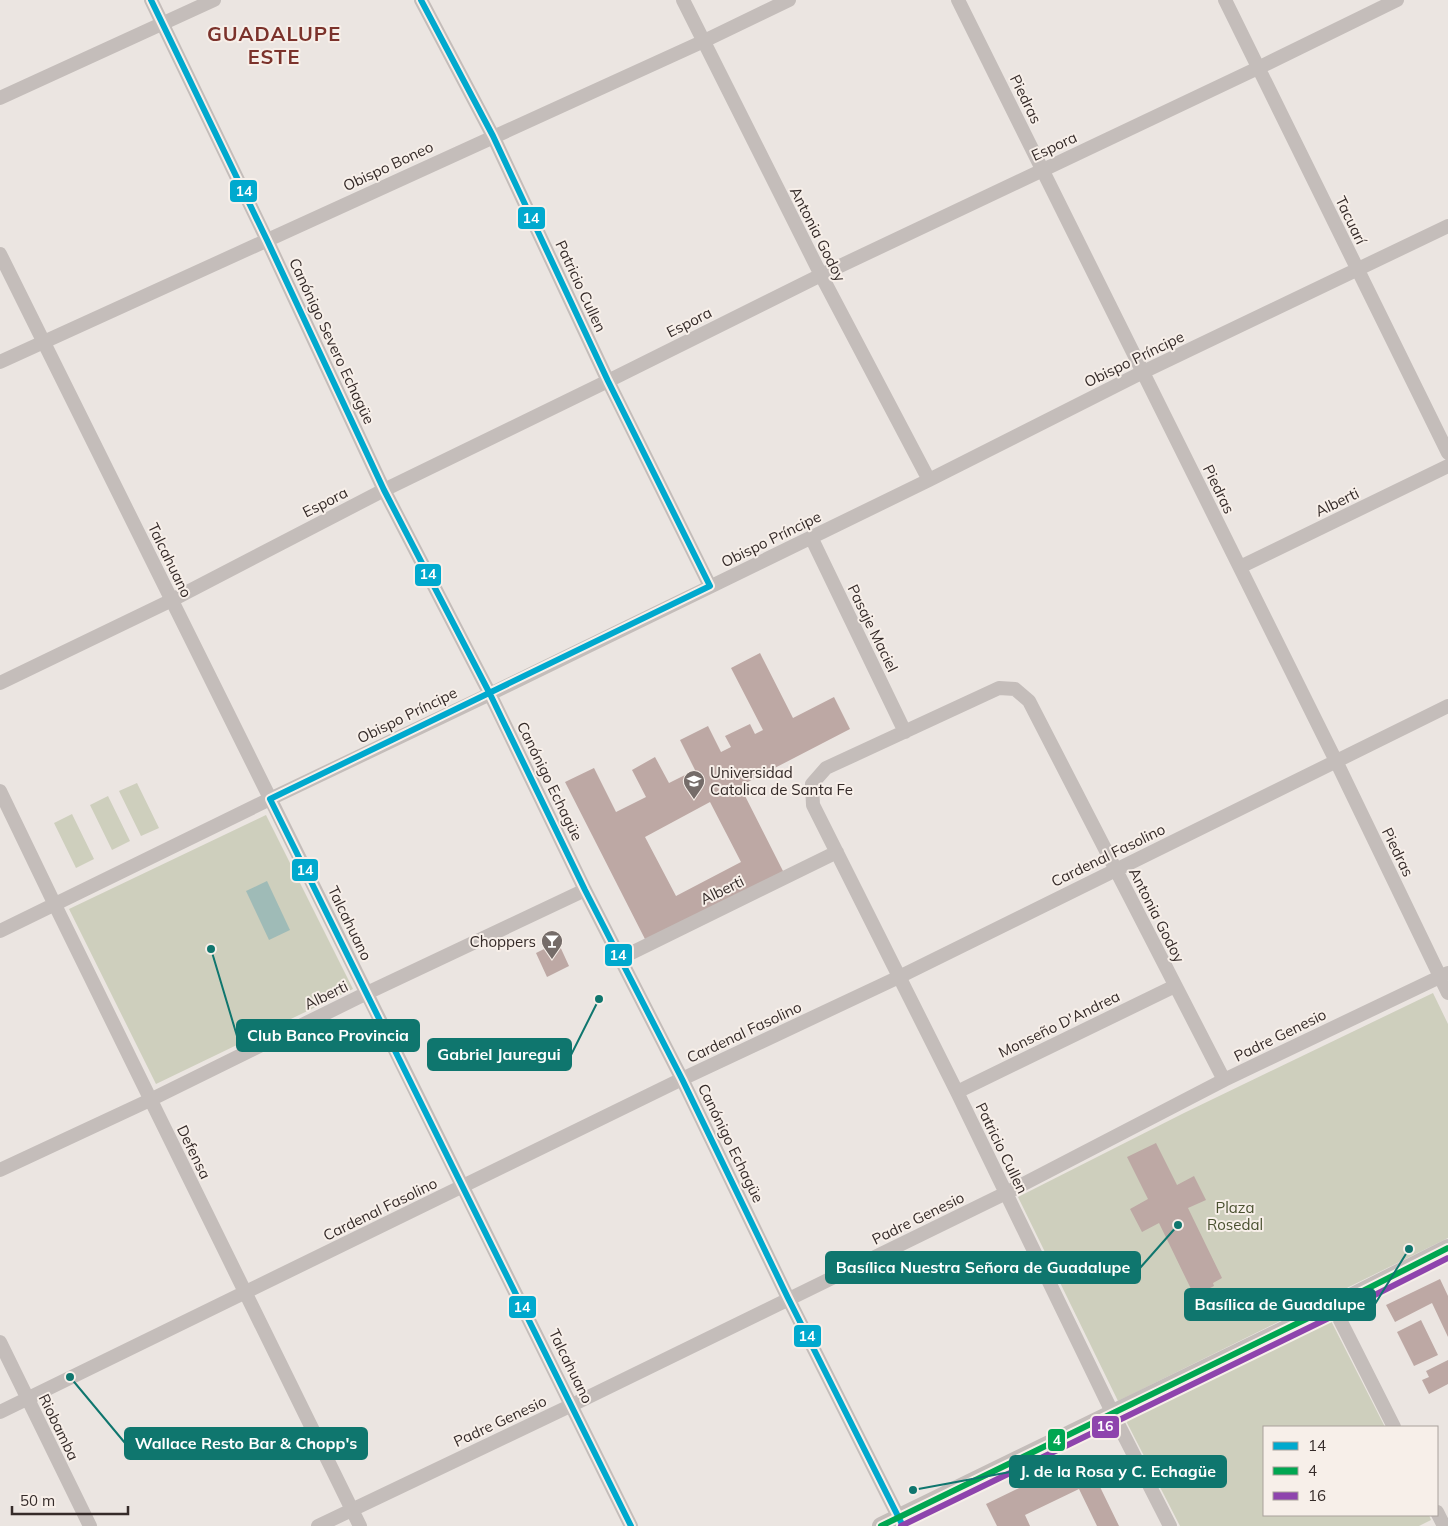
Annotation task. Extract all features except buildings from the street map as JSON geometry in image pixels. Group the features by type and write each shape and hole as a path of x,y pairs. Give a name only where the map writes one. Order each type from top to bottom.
{"street":[{"name":"Canónigo Severo Echagüe","path":"151,0 267,240 384,490 490,694"},
{"path":"0,98 214,0"},
{"name":"Patricio Cullen","path":"421,0 493,136 608,381 710,586"},
{"name":"Antonia Godoy","path":"683,0 820,275 929,480"},
{"name":"Obispo Boneo","path":"0,362 704,41 789,0"},
{"name":"Piedras","path":"958,0 1336,761 1444,974 1448,993"},
{"name":"Tacuarí","path":"1225,0 1448,454"},
{"name":"Espora","path":"0,683 172,600 384,490 820,275 1258,68 1397,0"},
{"name":"Obispo Príncipe","path":"0,931 929,480 1143,372 1448,226"},
{"name":"Talcahuano","path":"0,254 631,1526"},
{"name":"Alberti","path":"1240,567 1448,466"},
{"name":"Pasaje Maciel","path":"811,537 905,732"},
{"name":"Antonia Godoy","path":"905,732 999,688 1015,689 1029,701 1224,1080"},
{"name":"Canónigo Echagüe","path":"490,694 585,890 682,1079 788,1298 901,1522"},
{"name":"Cardenal Fasolino","path":"0,1412 682,1079 899,977 1448,706"},
{"name":"Patricio Cullen","path":"905,732 826,768 812,784 813,805 1170,1526"},
{"name":"Defensa","path":"0,791 54,905 360,1526"},
{"name":"Alberti","path":"620,958 837,852"},
{"name":"Alberti","path":"0,1170 150,1100 367,993 585,890"},
{"name":"Padre Genesio","path":"318,1526 572,1405 1006,1193 1224,1080 1444,974"},
{"name":"Monseño D'Andrea","path":"956,1092 1175,986"},
{"path":"881,1526 901,1522 1113,1414 1448,1248"},
{"path":"1333,1306 1393,1426"},
{"name":"Riobamba","path":"0,1342 90,1526"}],"green space":[{"path":"137,783 159,828 141,836 119,791"},
{"path":"108,796 130,841 112,850 90,805"},
{"path":"72,814 94,859 76,868 54,823"},
{"path":"266,815 353,989 156,1084 69,909"},
{"name":"Plaza Rosedal","path":"1433,993 1448,1024 1448,1238 1118,1401 1018,1197 1184,1113"},
{"path":"1329,1317 1384,1426 1263,1426 1263,1516 1429,1516 1431,1520 1419,1526 1180,1526 1124,1417"}],"water":[{"path":"267,881 290,930 269,940 246,891"}],"transit line":[{"name":"14","path":"151,0 267,240 384,490 490,694 585,890 682,1079 788,1298 903,1526"},
{"name":"14","path":"421,0 493,136 608,381 710,586 270,799 631,1526"},
{"name":"4","path":"881,1526 1448,1248"},
{"name":"16","path":"901,1526 1448,1258"}],"place":[{"name":"Universidad Catolica de Santa Fe","path":"694,800"},
{"name":"Club Banco Provincia","path":"211,949"},
{"name":"Choppers","path":"552,960"},
{"name":"Gabriel Jauregui","path":"599,999"},
{"name":"Basílica Nuestra Señora de Guadalupe","path":"1178,1225"},
{"name":"Basílica de Guadalupe","path":"1409,1249"},
{"name":"Wallace Resto Bar & Chopp's","path":"70,1377"},
{"name":"J. de la Rosa y C. Echagüe","path":"913,1490"}],"district":[{"name":"GUADALUPE ESTE","path":"274,44"}]}
